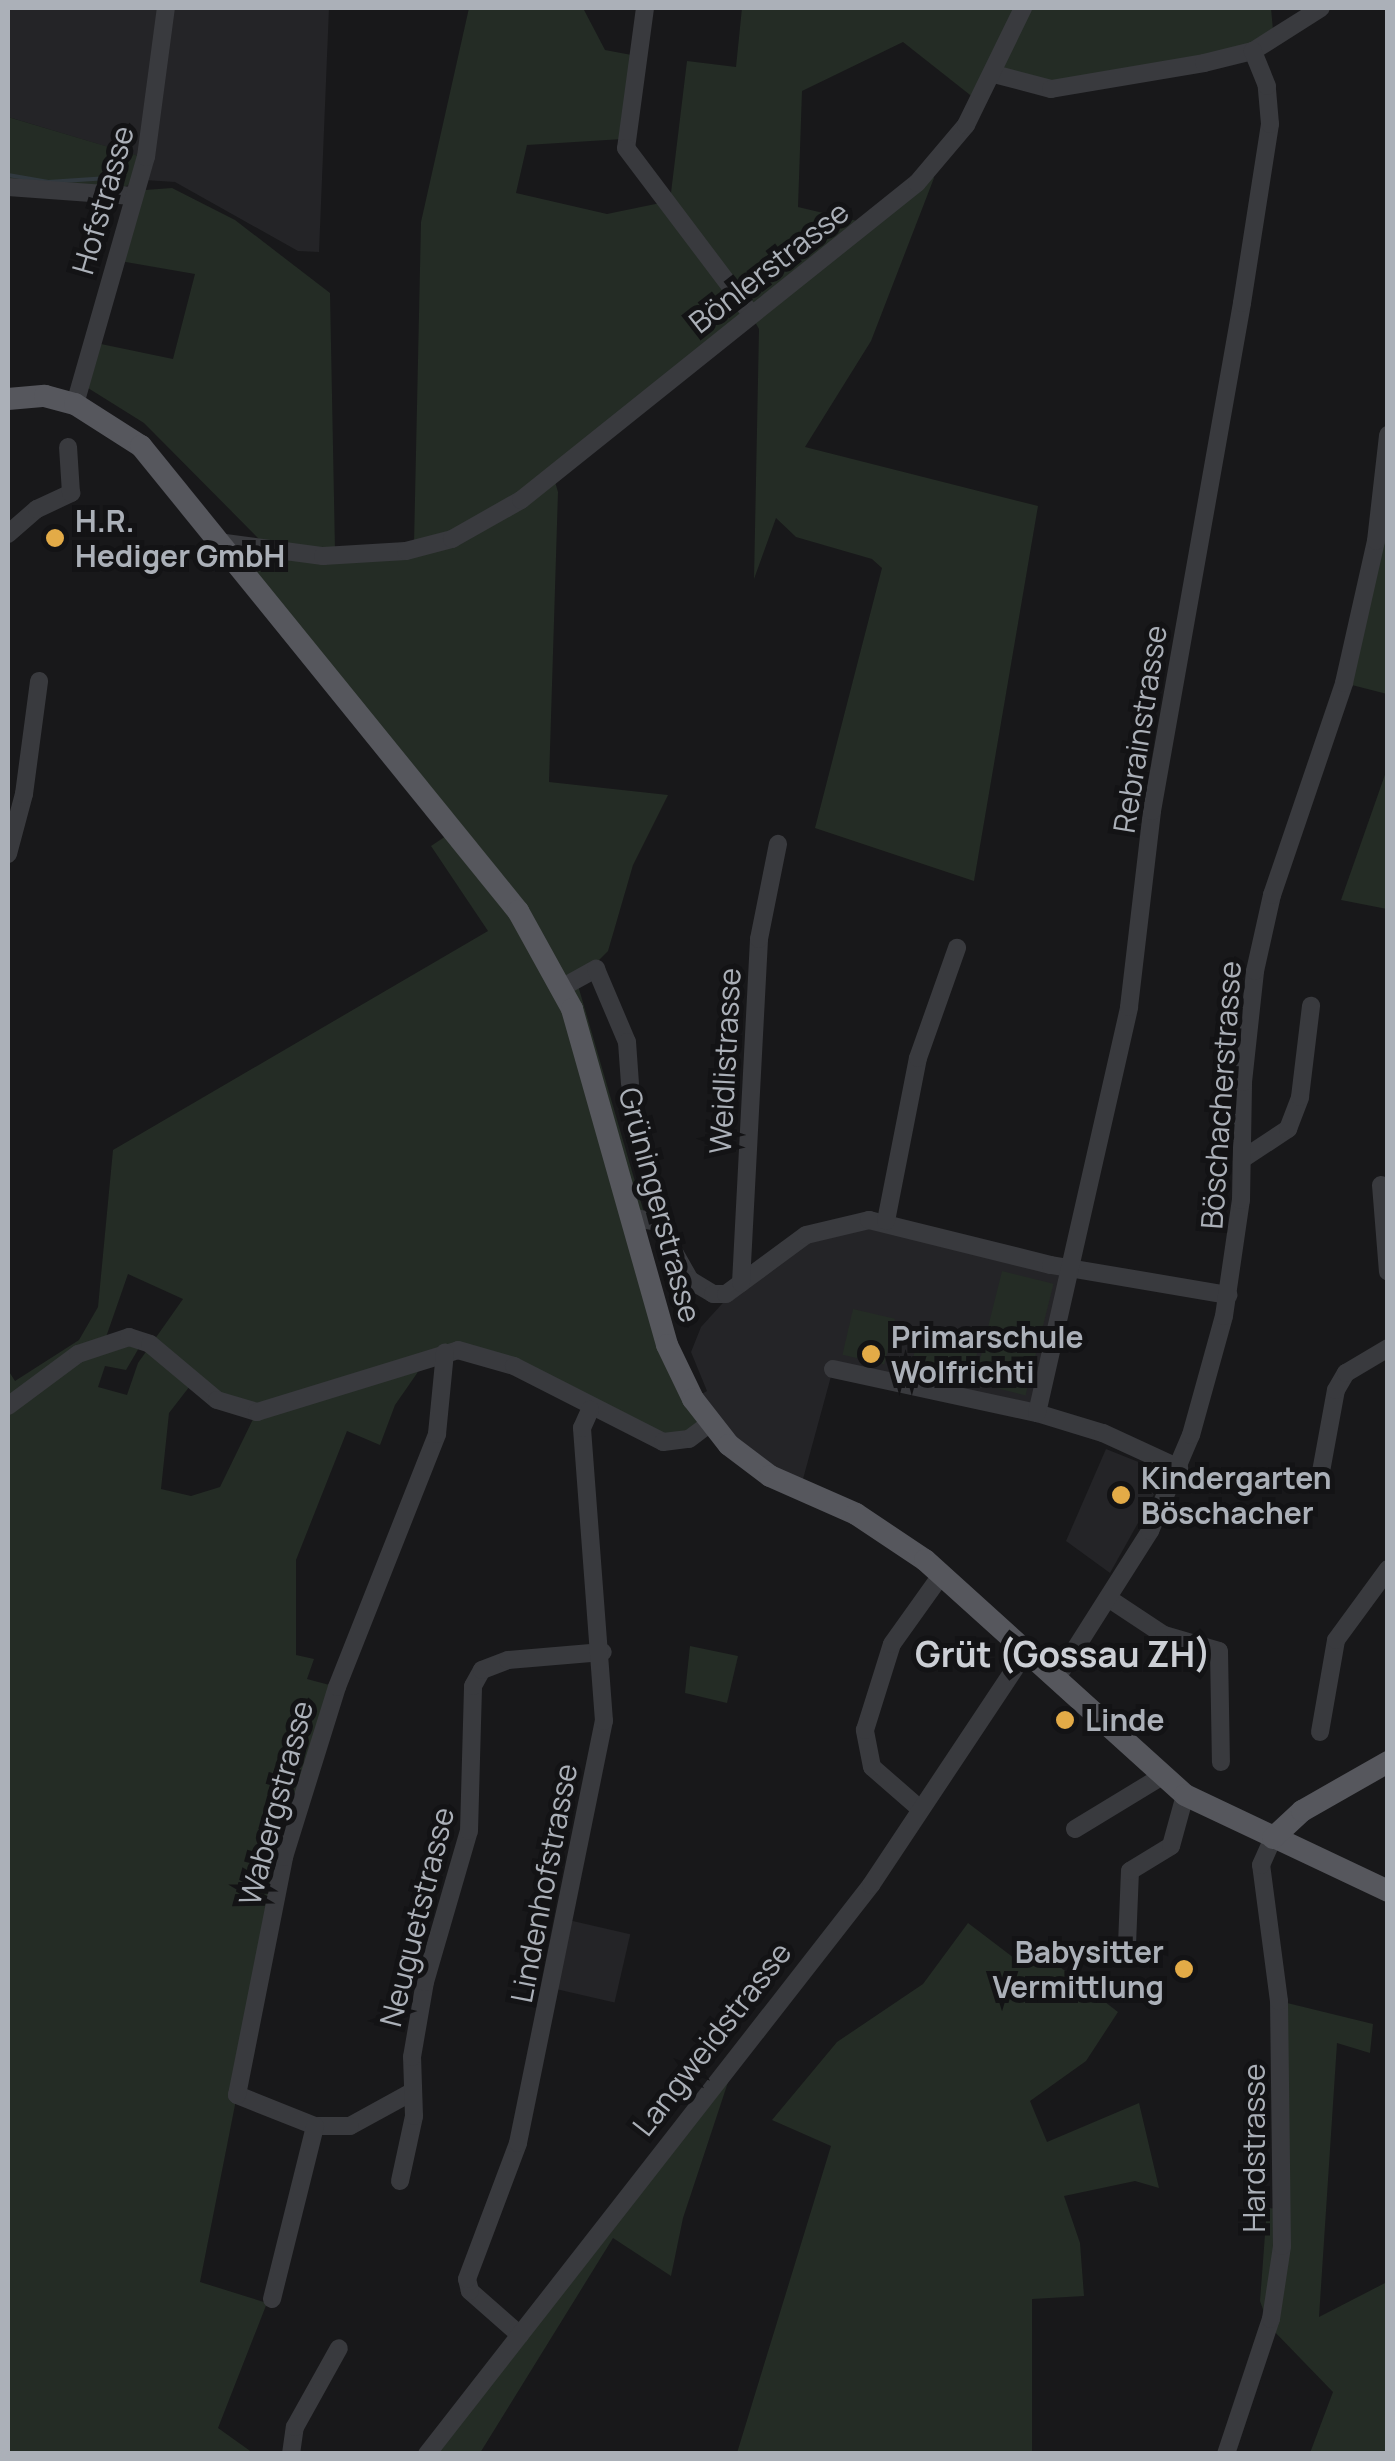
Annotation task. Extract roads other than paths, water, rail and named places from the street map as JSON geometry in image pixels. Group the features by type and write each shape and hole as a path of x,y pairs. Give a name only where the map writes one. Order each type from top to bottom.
{"main road":[{"name":"Grüningerstrasse","path":"8,399 45,396 75,404 141,446 225,543 508,898 563,987 667,1345 710,1424 757,1468 882,1530 942,1574 1184,1795 1388,1891"},
{"path":"1272,1838 1302,1812 1388,1762"}],"street":[{"name":"Hofstrasse","path":"75,404 154,118 166,8"},
{"path":"645,8 626,148 751,314"},
{"name":"Bönlerstrasse","path":"225,543 323,556 406,551 452,539 521,500 917,182 966,125 1023,8"},
{"path":"994,74 1050,88 1254,52 1320,8"},
{"name":"Rebrainstrasse","path":"1037,1413 1129,1006 1152,811 1270,124 1267,86 1254,52"},
{"path":"8,187 133,196"},
{"name":"Böschacherstrasse","path":"1058,1676 1108,1598 1179,1468 1228,1295 1244,1158 1243,1082 1254,971 1272,895 1344,683 1376,541 1388,435"},
{"path":"8,534 36,509 71,493 68,447"},
{"path":"8,854 24,794 39,681"},
{"name":"Weidlistrasse","path":"741,1283 760,938 778,844"},
{"path":"886,1221 918,1058 957,948"},
{"path":"563,987 596,969 627,1042 630,1084"},
{"path":"1244,1158 1288,1129 1300,1098 1311,1006"},
{"path":"1381,1184 1388,1272"},
{"path":"631,1217 657,1222 701,1290 726,1294 818,1230 886,1221 1069,1268 1228,1295"},
{"path":"8,1406 78,1354 129,1338 150,1344 216,1400 257,1412 445,1352 472,1351 514,1366 590,1410 674,1445 710,1424"},
{"path":"1320,1477 1336,1390 1346,1373 1388,1348"},
{"name":"Wabergstrasse","path":"412,2092 350,2126 315,2126 244,2103 237,2095 284,1857 337,1687 437,1434 445,1352"},
{"path":"833,1369 1037,1413 1103,1433 1179,1468"},
{"name":"Lindenhofstrasse","path":"520,2335 470,2291 467,2279 498,2209 522,2123 604,1720 603,1652 582,1428 590,1410"},
{"path":"1320,1732 1336,1640 1388,1570"},
{"path":"919,1808 872,1767 865,1730 892,1644 942,1574"},
{"path":"1108,1598 1164,1635 1219,1651 1221,1762"},
{"name":"Langweidstrasse","path":"427,2454 871,1885 1028,1649"},
{"name":"Neuguetstrasse","path":"400,2181 414,2116 412,2092 425,1982 469,1830 473,1686 482,1670 508,1660 603,1652"},
{"path":"1075,1829 1162,1776"},
{"path":"1127,1945 1130,1872 1172,1846 1184,1795"},
{"name":"Hardstrasse","path":"1226,2454 1271,2319 1282,2246 1279,2001 1262,1865 1272,1838"},
{"path":"272,2299 315,2126"},
{"path":"291,2454 295,2428 339,2348"}],"waterway":[{"path":"8,175 48,182 108,178"}],"place":[{"name":"H.R. Hediger GmbH","path":"55,538"},
{"name":"Primarschule Wolfrichti","path":"871,1354"},
{"name":"Kindergarten Böschacher","path":"1121,1495"},
{"name":"Linde","path":"1065,1720"},
{"name":"Babysitter Vermittlung","path":"1184,1969"}],"district":[{"name":"Grüt (Gossau ZH)","path":"1063,1654"}]}
